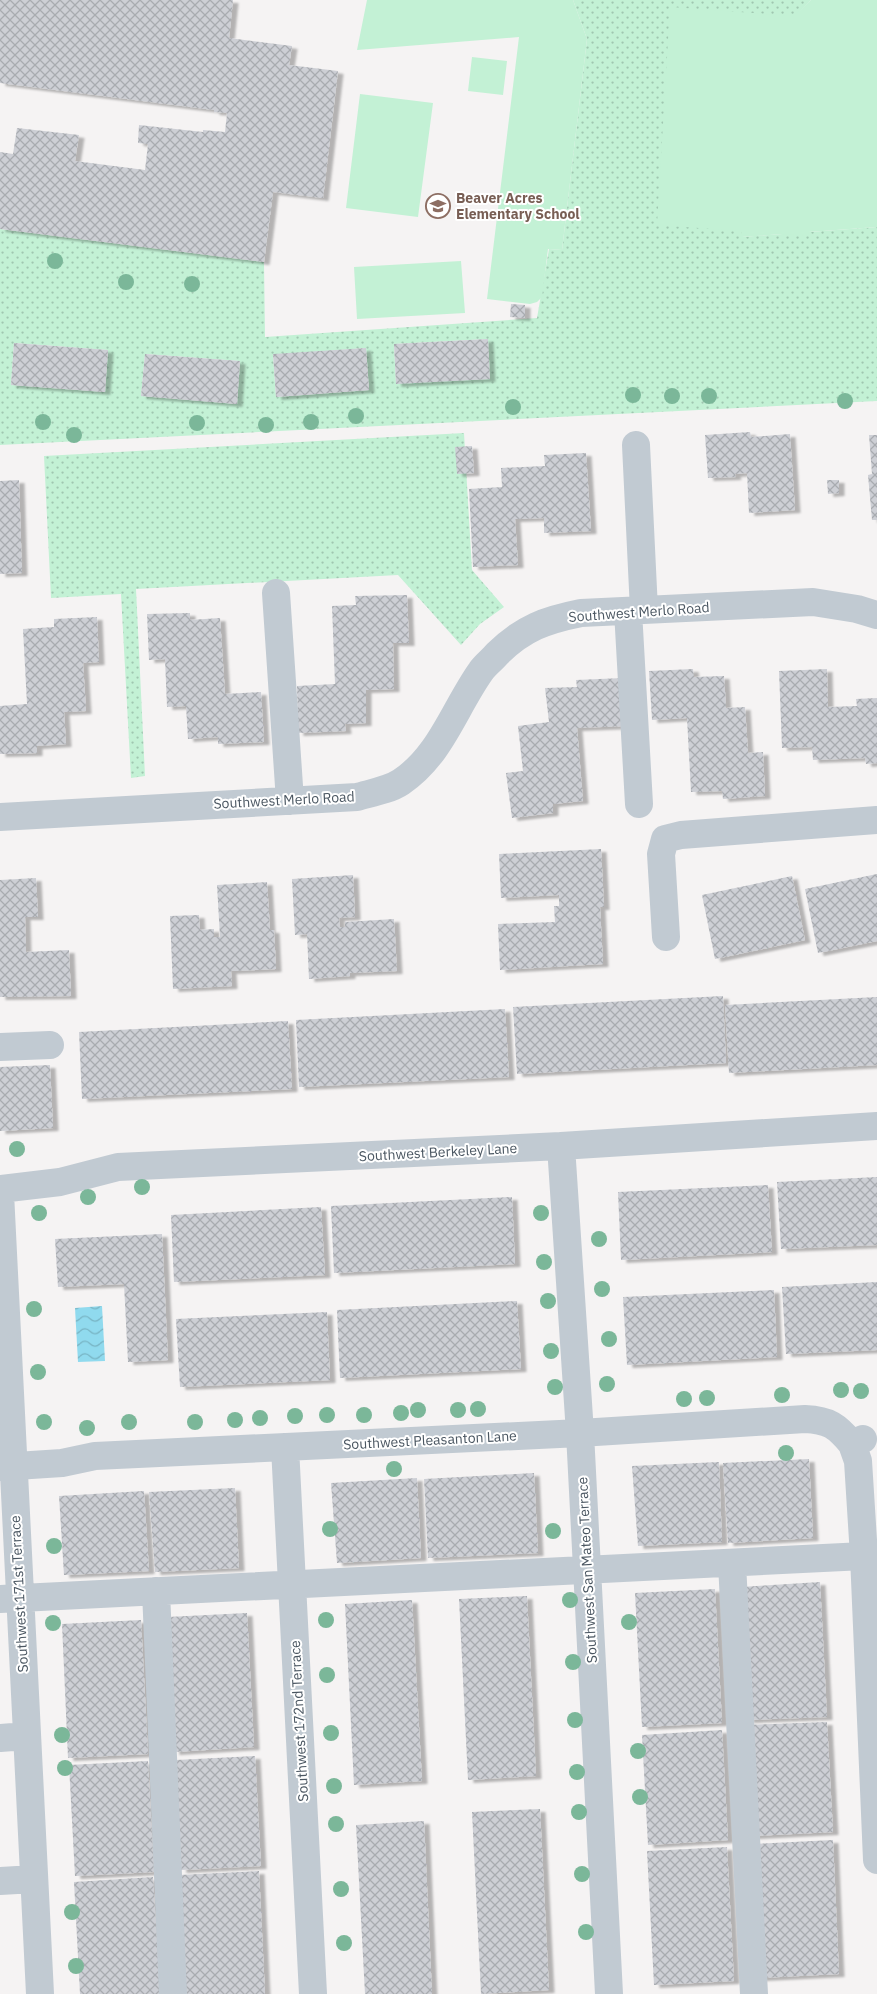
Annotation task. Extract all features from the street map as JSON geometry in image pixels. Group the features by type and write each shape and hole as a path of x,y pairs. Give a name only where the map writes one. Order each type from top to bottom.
{"street":[{"path":"636,445 639,804"},
{"path":"276,593 290,801"},
{"name":"Southwest Merlo Road","path":"0,817 357,797 400,783 427,760 482,670 506,645 526,630 553,618 636,610 813,602 857,609 877,615"},
{"path":"666,937 661,854 665,839 681,835 877,820"},
{"path":"0,1047 50,1045"},
{"name":"Southwest Berkeley Lane","path":"0,1189 60,1182 118,1167 561,1146 877,1126"},
{"name":"Southwest San Mateo Terrace","path":"561,1146 580,1432 609,1994"},
{"name":"Southwest 171st Terrace","path":"0,1194 13,1737 34,1880 40,1994"},
{"name":"Southwest Pleasanton Lane","path":"7,1467 62,1463 95,1456 805,1419 827,1422 857,1442 864,1556"},
{"name":"Southwest 172nd Terrace","path":"286,1447 313,1994"},
{"path":"10,1598 864,1556 873,1662 877,1860"},
{"path":"732,1563 754,1994"},
{"path":"156,1591 173,1994"},
{"path":"0,1881 34,1880"}],"green space":[{"path":"367,0 573,0 587,39 562,250 548,249 542,297 537,302 530,304 487,299 519,37 357,50"},
{"path":"573,0 811,0 782,29 742,237 877,227 877,401 0,445 0,229 264,262 265,337 537,318 549,249 562,250 587,39","holes":["488,339 489,379 396,383 394,344","14,343 108,350 105,392 11,385","366,348 369,390 276,397 273,355","145,354 240,361 237,404 141,396"]},
{"path":"811,0 877,0 877,227 809,232 808,236 784,234 742,237 741,231 657,225 670,7 794,16"},
{"path":"472,57 507,61 503,95 468,91"},
{"path":"360,94 433,103 418,217 346,208"},
{"path":"461,261 465,313 357,319 354,267"},
{"path":"464,433 472,570 504,607 480,624 461,645 398,575 136,589 145,776 131,778 121,594 51,598 44,456"}],"water":[{"path":"102,1306 105,1361 78,1362 75,1308"}],"building":[{"path":"0,0 233,0 229,38 292,46 289,65 338,71 323,198 273,192 264,262 0,229 0,152 13,154 17,128 79,135 75,161 145,170 148,144 138,143 139,125 203,132 203,130 225,132 227,113 0,83"},
{"path":"511,304 525,305 525,318 510,317"},
{"path":"488,339 490,379 396,384 394,344"},
{"path":"14,343 108,350 105,392 11,385"},
{"path":"366,348 369,390 276,397 273,354"},
{"path":"145,354 240,361 237,404 141,396"},
{"path":"750,432 751,437 790,434 795,510 749,513 747,473 735,474 736,477 708,478 705,435"},
{"path":"869,435 877,435 877,520 872,520 868,475 872,474"},
{"path":"472,446 474,473 457,474 455,447"},
{"path":"586,453 591,531 544,533 544,518 515,519 518,565 473,567 469,489 502,487 501,468 545,466 544,455"},
{"path":"19,480 22,573 0,574 0,481"},
{"path":"827,480 839,480 839,493 828,494"},
{"path":"407,595 409,643 393,643 394,689 366,690 366,723 345,724 346,731 298,733 297,686 335,684 332,606 356,605 355,596"},
{"path":"190,613 190,620 220,618 225,694 261,692 264,742 218,744 218,737 188,739 186,706 167,707 165,659 149,660 147,614"},
{"path":"97,617 99,662 83,663 86,711 64,712 66,744 37,746 37,753 0,754 0,706 27,704 23,629 54,627 54,619"},
{"path":"693,669 694,677 724,676 726,708 745,707 748,753 763,752 765,796 723,799 722,791 691,792 687,718 652,720 649,671"},
{"path":"827,669 828,707 857,706 856,699 877,698 877,763 866,764 865,758 813,760 812,747 782,748 779,671"},
{"path":"623,678 626,726 577,728 583,801 553,804 553,813 512,818 506,773 523,771 518,726 549,722 545,688 577,687 576,680"},
{"path":"601,849 604,907 600,907 603,964 500,970 498,924 555,922 554,906 559,906 559,895 501,898 499,854"},
{"path":"877,874 877,941 818,953 805,889"},
{"path":"353,875 355,917 339,918 340,927 345,927 345,922 394,919 397,971 350,973 350,976 309,979 307,934 295,935 292,879"},
{"path":"792,876 805,940 715,959 702,895"},
{"path":"36,878 38,917 25,917 26,952 69,950 71,996 0,997 0,880"},
{"path":"267,882 270,930 274,930 276,969 231,971 232,986 173,989 170,916 199,915 200,930 214,929 214,937 220,937 217,885"},
{"path":"723,996 726,1063 517,1074 513,1007"},
{"path":"877,997 877,1065 729,1073 725,1005"},
{"path":"505,1009 509,1077 299,1087 296,1020"},
{"path":"288,1021 292,1089 82,1099 79,1032"},
{"path":"50,1065 53,1128 0,1131 0,1067"},
{"path":"877,1177 877,1245 781,1249 777,1182"},
{"path":"768,1185 772,1252 621,1260 618,1192"},
{"path":"512,1197 515,1264 334,1273 331,1206"},
{"path":"321,1207 325,1275 174,1282 171,1215"},
{"path":"162,1234 168,1360 128,1362 124,1284 58,1287 55,1239"},
{"path":"877,1282 877,1350 786,1354 782,1287"},
{"path":"774,1290 777,1357 627,1365 623,1297"},
{"path":"517,1301 521,1369 340,1378 337,1310"},
{"path":"327,1312 330,1380 180,1387 176,1319"},
{"path":"809,1459 813,1538 728,1543 723,1463"},
{"path":"719,1462 722,1542 638,1546 632,1466"},
{"path":"534,1473 538,1553 428,1558 424,1479"},
{"path":"417,1478 421,1558 337,1563 331,1483"},
{"path":"235,1488 239,1568 155,1572 149,1492"},
{"path":"144,1491 149,1571 64,1575 59,1496"},
{"path":"820,1582 827,1717 748,1720 741,1587"},
{"path":"715,1589 722,1723 642,1727 635,1593"},
{"path":"527,1596 536,1776 468,1780 459,1599"},
{"path":"412,1600 422,1781 354,1785 345,1604"},
{"path":"247,1613 254,1747 174,1752 167,1617"},
{"path":"141,1620 148,1754 68,1758 62,1624"},
{"path":"827,1722 833,1832 753,1836 747,1725"},
{"path":"722,1730 728,1840 648,1845 642,1735"},
{"path":"255,1756 261,1866 181,1870 176,1760"},
{"path":"148,1761 154,1872 75,1876 69,1765"},
{"path":"540,1809 549,1990 481,1994 472,1812"},
{"path":"424,1821 432,1994 365,1994 356,1825"},
{"path":"833,1840 839,1974 760,1978 753,1844"},
{"path":"727,1847 734,1981 654,1985 647,1851"},
{"path":"259,1871 265,1994 185,1994 179,1875"},
{"path":"153,1877 160,1994 80,1994 74,1882"}],"place":[{"name":"Beaver Acres Elementary School","path":"438,206"}]}
